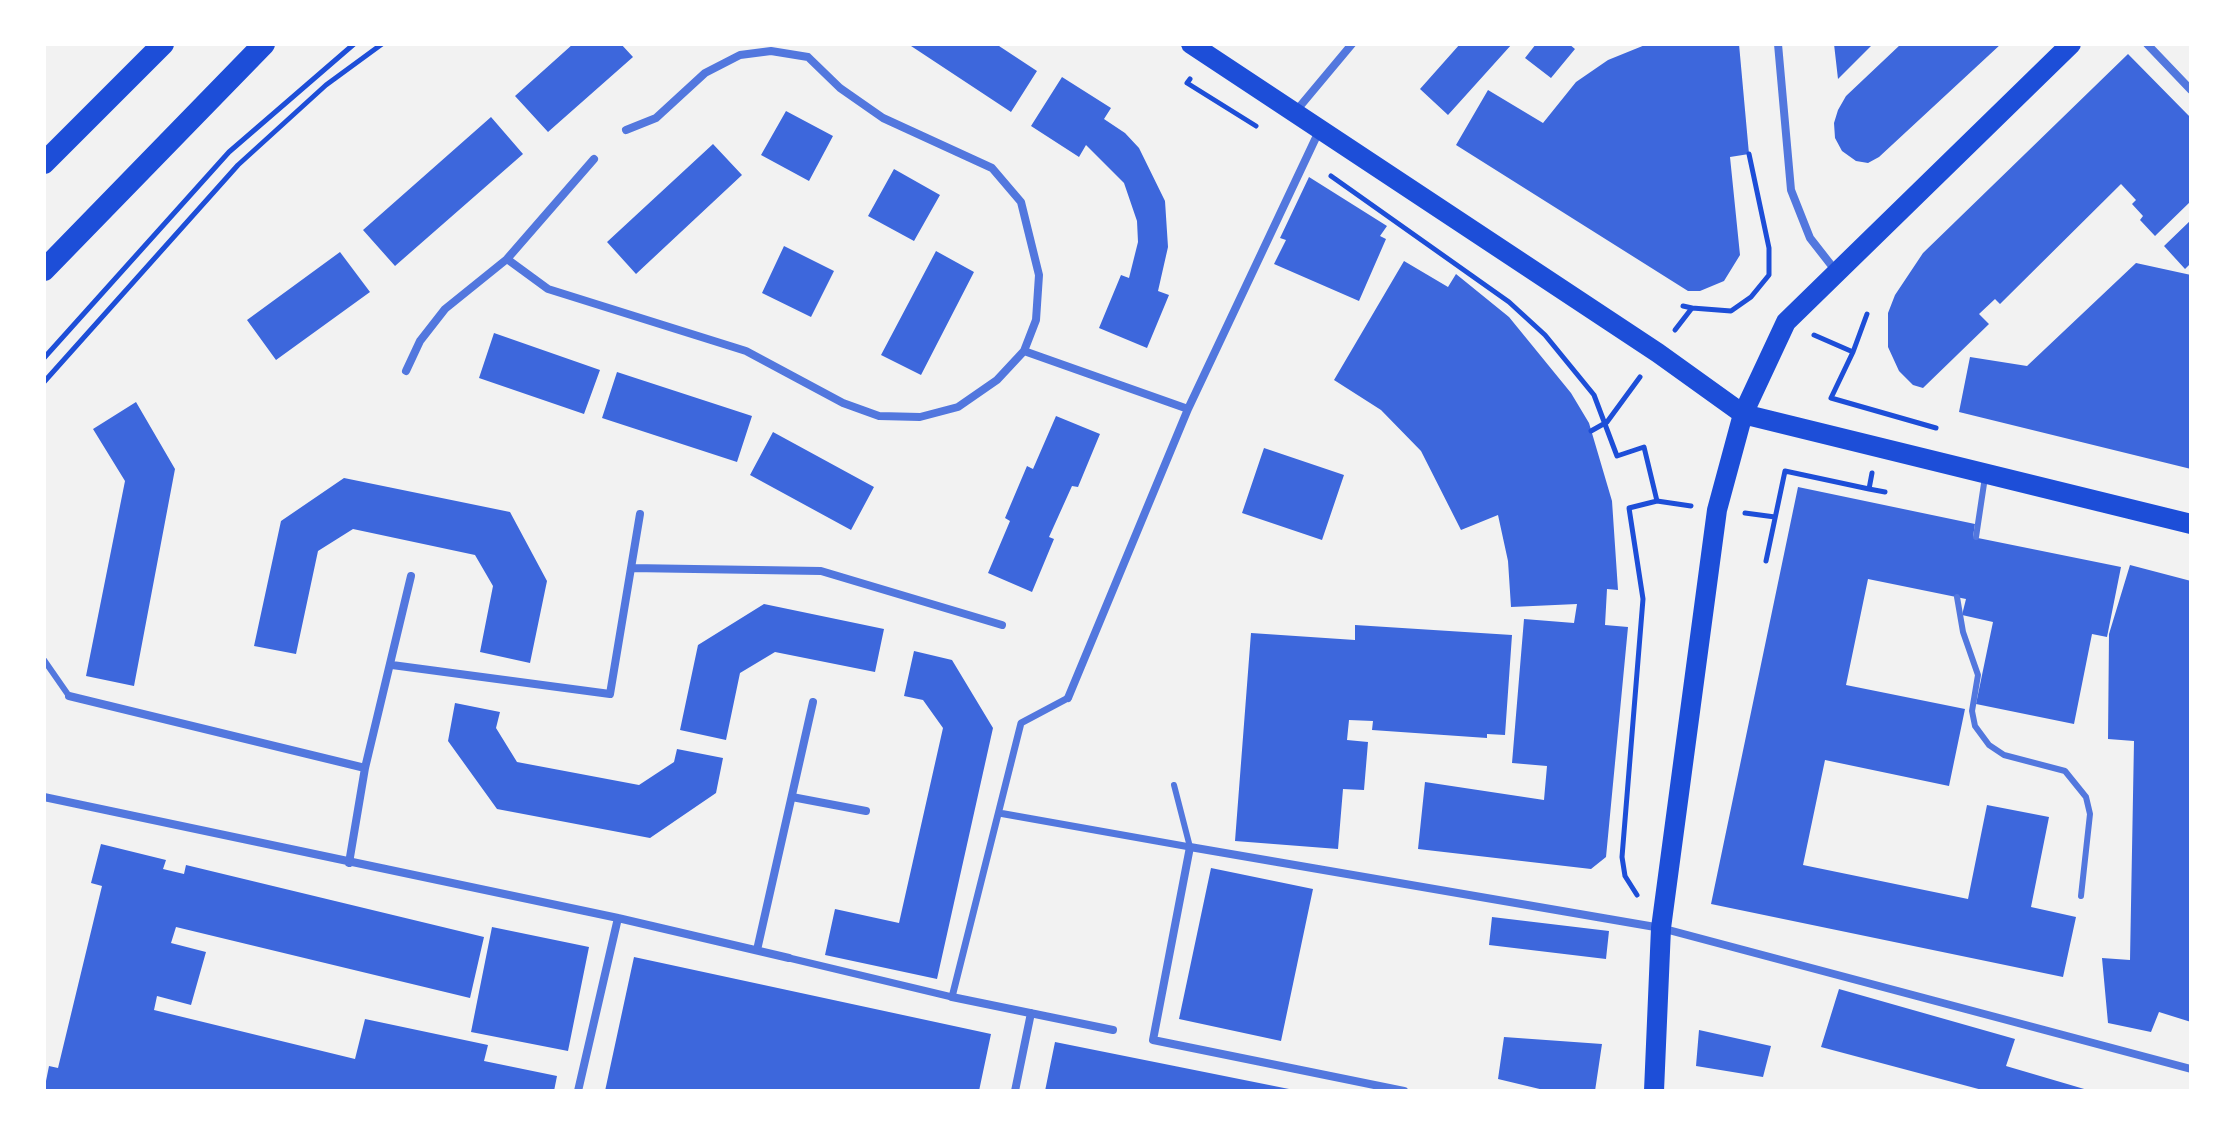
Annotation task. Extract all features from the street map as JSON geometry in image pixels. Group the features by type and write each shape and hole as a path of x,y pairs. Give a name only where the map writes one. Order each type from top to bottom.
{"highway":[{"path":"44,163 163,44"},
{"path":"44,270 264,44"}],"main road":[{"path":"1191,44 1658,353 1743,414 2191,524"},
{"path":"1654,1091 1661,928 1717,510 1743,414 1786,322 1835,270 2071,44"}],"street":[{"path":"1295,112 1352,44"},
{"path":"1778,44 1791,190 1810,238 1835,270"},
{"path":"2147,44 2191,90"},
{"path":"507,259 548,289 746,351 843,403 879,416 920,417 958,407 997,380 1024,351 1036,320 1039,275 1021,202 992,168 950,145 883,118 840,88 808,57 771,51 740,55 705,73 656,118 626,130"},
{"path":"952,997 1021,723 1068,698 1188,409 1321,128"},
{"path":"406,371 420,341 445,309 507,259 594,159"},
{"path":"1024,351 1188,409"},
{"path":"392,665 610,694 640,514"},
{"path":"631,568 821,571 1002,625"},
{"path":"349,863 365,768 411,576"},
{"path":"69,696 365,768"},
{"path":"757,950 813,702"},
{"path":"44,797 618,918 952,997 1113,1030"},
{"path":"792,797 866,811"},
{"path":"999,813 1661,928 2191,1069"},
{"path":"1190,847 1153,1040 1404,1091"},
{"path":"578,1091 618,918"},
{"path":"1015,1091 1031,1013"}],"lane":[{"path":"1976,537 1986,474"},
{"path":"1957,597 1963,632 1978,675 1972,711 1975,726 1989,745 2004,755 2065,771 2086,797 2090,814 2081,896"},
{"path":"44,660 69,696"},
{"path":"1174,785 1190,847"}],"path":[{"path":"44,358 177,206 229,152 315,74 354,44"},
{"path":"44,382 238,165 326,85 382,44"},
{"path":"1683,306 1731,311 1751,297 1769,275 1769,248 1749,154"},
{"path":"1306,158 1509,302 1573,365 1607,422 1617,456 1644,447 1657,501 1629,508 1643,599 1622,857 1625,876 1661,928"},
{"path":"1591,431 1607,422 1692,308"},
{"path":"1867,314 1831,398 1939,429"},
{"path":"1786,322 1853,352"},
{"path":"1869,489 1885,413"},
{"path":"1766,561 1785,471 1885,492"}],"building":[{"path":"573,44 621,44 633,57 548,132 515,96"},
{"path":"908,44 996,44 1037,71 1011,112"},
{"path":"1460,44 1512,44 1448,115 1420,89"},
{"path":"1536,44 1569,44 1575,49 1551,78 1525,58"},
{"path":"1739,44 1749,154 1730,157 1740,255 1724,281 1700,291 1688,291 1456,145 1488,90 1543,123 1576,82 1608,60 1645,45"},
{"path":"1834,44 1873,44 1838,79"},
{"path":"1901,44 2001,44 1879,157 1868,163 1856,161 1842,151 1835,138 1834,123 1838,110 1846,96"},
{"path":"2128,54 2191,118 2191,201 2155,236 2140,220 2143,216 2132,204 2136,200 2121,184 2000,304 1995,299 1979,314 1989,324 1923,388 1913,385 1899,371 1888,347 1888,313 1895,295 1923,253"},
{"path":"1062,77 1111,108 1104,119 1125,133 1139,148 1165,201 1168,247 1158,291 1169,295 1147,348 1099,328 1121,275 1129,278 1138,242 1137,221 1124,183 1086,145 1079,157 1031,126"},
{"path":"786,111 833,136 809,181 761,155"},
{"path":"491,117 523,154 395,266 363,230"},
{"path":"713,144 742,175 636,274 607,242"},
{"path":"894,169 940,195 914,241 868,216"},
{"path":"1309,177 1387,226 1380,236 1386,239 1359,301 1274,264 1286,240 1280,238"},
{"path":"2191,220 2191,263 2185,269 2164,246"},
{"path":"784,246 834,271 811,317 762,293"},
{"path":"936,251 974,272 921,375 881,355"},
{"path":"340,252 370,292 276,360 247,320"},
{"path":"1404,261 1448,287 1456,274 1509,317 1571,393 1589,423 1612,501 1618,590 1607,589 1605,625 1628,627 1606,857 1591,869 1418,849 1425,782 1544,800 1547,766 1512,763 1524,619 1574,623 1577,604 1511,607 1508,561 1498,515 1461,530 1421,451 1381,410 1334,380"},
{"path":"2136,263 2191,275 2191,469 1959,412 1970,357 2027,366"},
{"path":"494,333 600,370 584,414 479,378"},
{"path":"617,372 752,416 737,462 602,418"},
{"path":"136,402 175,469 134,686 86,676 125,481 93,429"},
{"path":"1056,416 1100,434 1078,487 1072,486 1049,537 1054,539 1032,592 988,573 1010,521 1005,518 1027,466 1033,469"},
{"path":"773,432 874,487 851,530 750,475"},
{"path":"1264,448 1344,475 1322,540 1242,513"},
{"path":"344,478 510,512 547,581 530,663 480,652 493,586 475,555 353,529 318,551 296,654 254,646 281,521"},
{"path":"1798,487 1975,524 1973,537 2121,567 2107,637 2092,634 2074,724 1976,704 1993,622 1962,615 1966,599 1868,579 1846,685 1965,709 1949,786 1825,760 1803,865 1968,899 1987,805 2049,817 2031,907 2076,917 2063,977 1711,904"},
{"path":"2130,565 2191,581 2191,1022 2159,1012 2151,1032 2108,1023 2102,958 2130,960 2134,741 2108,739 2109,634"},
{"path":"764,604 884,629 875,672 775,652 740,673 726,740 680,730 698,645"},
{"path":"1355,625 1512,635 1505,735 1487,734 1487,738 1372,730 1373,721 1349,720 1347,740 1368,742 1364,790 1343,789 1338,849 1235,841 1251,633 1355,640"},
{"path":"914,651 952,660 993,728 937,979 825,955 835,909 899,923 943,728 923,700 904,696"},
{"path":"455,703 500,712 496,728 517,762 639,785 674,762 677,749 723,758 716,793 650,838 497,809 448,741"},
{"path":"101,844 166,860 163,869 184,874 186,865 484,937 470,998 176,927 171,943 206,952 191,1005 157,996 154,1010 355,1059 365,1019 488,1045 484,1061 557,1076 554,1091 44,1091 49,1066 58,1068 102,886 91,883"},
{"path":"1211,868 1313,889 1281,1041 1179,1019"},
{"path":"1492,917 1609,931 1606,959 1489,945"},
{"path":"492,927 589,947 568,1051 471,1032"},
{"path":"634,957 991,1034 979,1091 605,1091"},
{"path":"1839,989 2015,1039 2006,1066 2091,1091 1986,1091 1821,1047"},
{"path":"1699,1030 1771,1046 1763,1077 1696,1066"},
{"path":"1504,1037 1602,1044 1595,1091 1548,1091 1498,1079"},
{"path":"1055,1042 1294,1090 1294,1091 1045,1091"}]}
